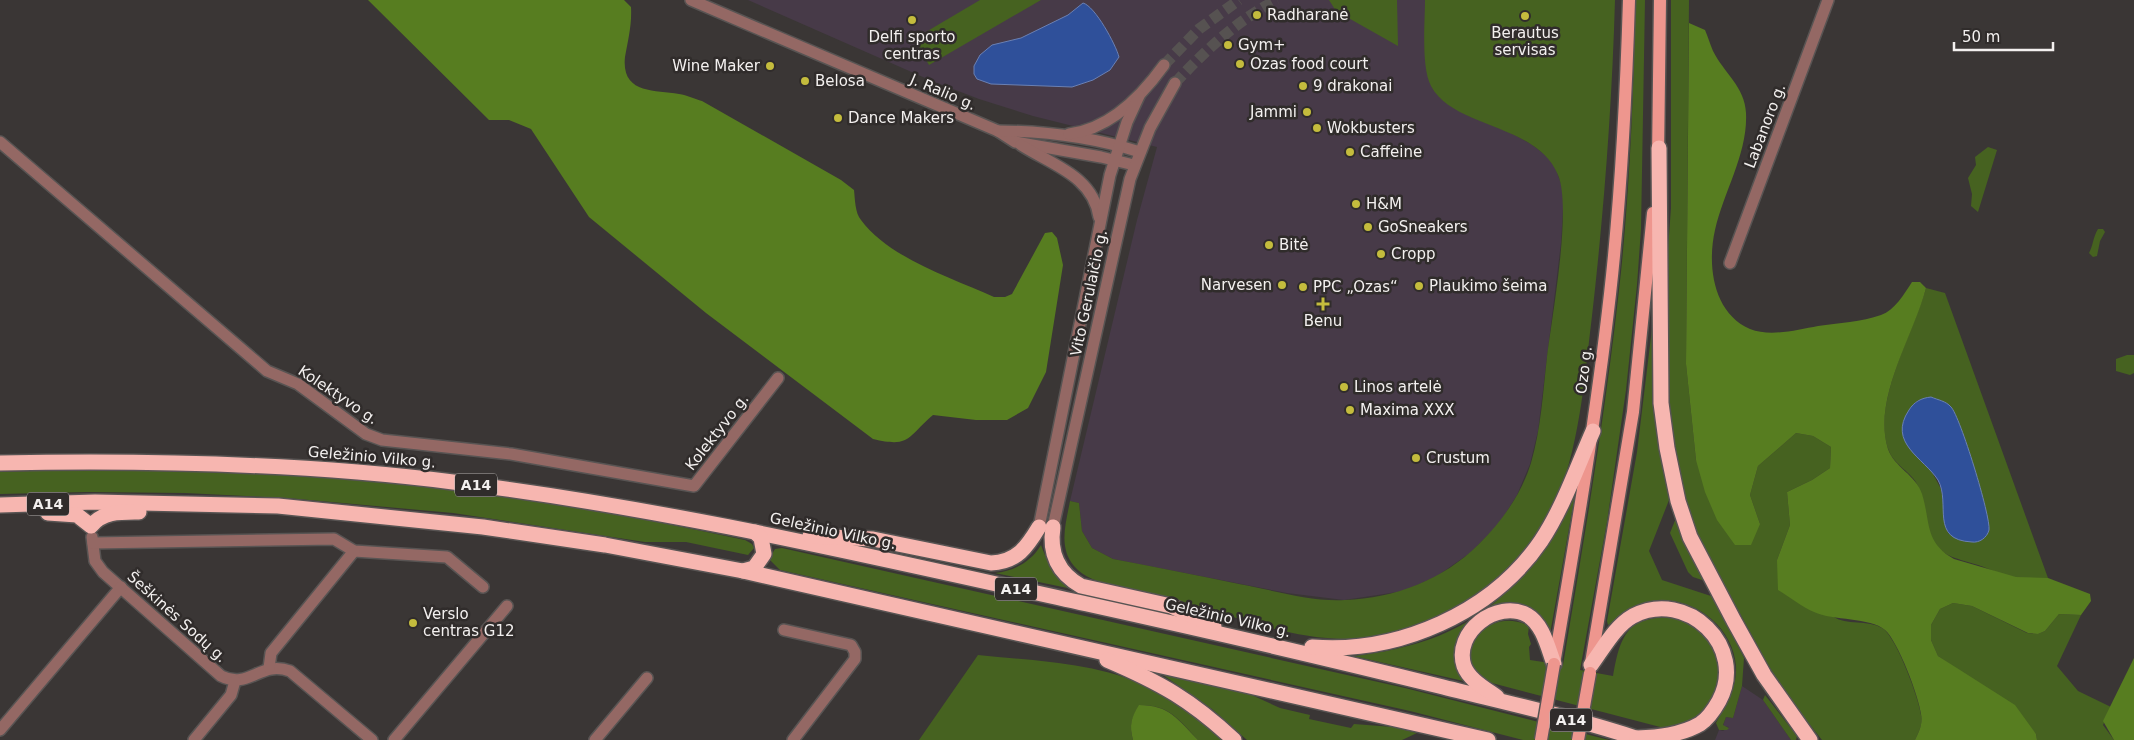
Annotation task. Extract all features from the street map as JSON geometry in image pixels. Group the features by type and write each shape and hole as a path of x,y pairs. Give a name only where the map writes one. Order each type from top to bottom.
{"highway":[{"path":"1659,148 1661,404 1678,501 1690,537 1734,621 1764,675 1810,740"},
{"path":"1264,643 1331,649 1371,644 1418,633 1469,608 1510,578 1542,540 1560,505 1593,430"},
{"name":"Geležinio Vilko g.","path":"0,463 182,462 382,474 584,501 761,533 1243,638 1504,702 1639,739"},
{"name":"A14","path":"0,507 96,502 278,506 483,527 605,545 743,571 1069,643 1483,739"},
{"path":"0,507 21,514 66,513 85,519 91,526 98,518 107,514 161,513 194,504"},
{"path":"743,571 754,568 764,554 761,533 873,539 997,563 1013,559 1046,527 1060,568 1069,579 1081,586 1170,606 1243,638"},
{"path":"1590,669 1618,630 1633,617 1645,612 1662,609 1679,610 1694,616 1715,634 1727,664 1726,681 1714,709 1699,724 1676,733 1639,739"},
{"path":"1504,702 1480,685 1469,675 1464,666 1464,642 1470,631 1479,623 1505,611 1515,611 1527,616 1542,633 1554,664"},
{"path":"1069,643 1152,679 1170,689 1212,719 1234,740"},
{"path":"1439,740 1483,739"}],"main road":[{"name":"Ozo g.","path":"1541,740 1593,430 1610,293 1622,150 1629,0"},
{"path":"1578,740 1634,412 1659,148 1660,0"}],"street":[{"name":"J. Ralio g.","path":"691,0 998,131 1015,142 1114,160 1134,166"},
{"name":"Labanoro g.","path":"1730,263 1828,0"},
{"path":"1055,136 1089,131 1100,126 1139,96 1164,65"},
{"name":"Vito Gerulaičio g.","path":"1046,527 1134,166 1150,128 1175,83"},
{"name":"Vito Gerulaičio g.","path":"1046,527 1100,221 1118,145 1139,96"},
{"path":"998,131 1055,136 1118,145 1140,152"},
{"name":"Kolektyvo g.","path":"0,142 267,372 298,384 351,424 374,438 511,454 694,486 778,378"},
{"path":"1015,142 1082,181 1097,206 1100,221"},
{"name":"Šeškinės Sodų g.","path":"91,526 95,562 120,587 213,670 235,681 244,680 269,668"},
{"path":"93,543 334,539 354,551 447,558 483,587"},
{"path":"354,551 271,653 269,668 276,667 290,671 372,740"},
{"path":"0,730 120,587"},
{"path":"394,740 507,606"},
{"path":"784,630 851,644 855,652 855,659 793,740"},
{"path":"595,740 647,678"},
{"path":"194,740 231,694 235,681"}],"shaded area":[{"name":"PPC „Ozas“","path":"748,0 1425,0 1425,27 1467,115 1511,133 1544,154 1554,164 1564,192 1561,243 1538,431 1530,464 1517,495 1499,524 1470,553 1437,576 1404,591 1344,600 1287,593 1113,559 1092,548 1082,531 1079,503 1070,501 1137,220 1157,147 1033,116 979,99 932,81"},
{"path":"1742,686 1763,700 1791,740 1715,740 1719,730 1723,731 1729,727 1723,726 1726,717 1733,718"}],"green space":[{"path":"368,0 624,0 631,7 625,69 628,78 634,84 641,88 682,95 702,101 841,180 854,190 856,210 859,217 873,233 904,256 922,266 994,297 1005,297 1012,294 1045,233 1052,232 1057,238 1063,265 1046,372 1028,408 1007,420 976,420 933,415 908,439 895,442 873,439 706,313 589,217 531,129 509,120 489,120"},
{"path":"980,0 1041,0 929,65 914,39"},
{"path":"1329,0 1397,0 1398,46 1336,11"},
{"path":"1425,0 1615,0 1610,119 1604,198 1585,378 1575,439 1567,469 1557,498 1544,526 1520,561 1504,577 1485,590 1457,608 1418,626 1380,636 1345,639 1310,636 1275,629 1163,596 1092,579 1074,566 1066,551 1064,535 1070,501 1079,503 1082,531 1092,548 1113,559 1305,597 1345,600 1400,591 1417,585 1450,568 1479,544 1516,497 1531,463 1539,424 1560,263 1563,212 1562,191 1558,175 1547,158 1533,145 1515,135 1458,111 1442,100 1431,86 1425,57"},
{"path":"1635,0 1645,0 1641,229 1637,285 1626,390 1607,522 1580,670 1613,676 1615,663 1624,637 1632,627 1643,621 1656,618 1673,618 1687,622 1699,629 1708,638 1715,650 1718,663 1718,678 1714,694 1706,709 1695,719 1680,725 1664,728 1488,682 1475,672 1470,660 1471,647 1476,636 1486,627 1499,622 1513,621 1529,626 1530,660 1563,665 1602,420 1621,272 1631,136"},
{"path":"1671,0 1689,0 1686,364 1696,460 1760,524 1750,495 1758,466 1796,433 1813,436 1831,447 1830,468 1812,480 1787,492 1790,525 1777,560 1811,597 1834,617 1844,621 1871,624 1882,628 1888,633 1906,668 1919,707 1921,722 1915,740 1822,740 1788,697 1767,663 1695,531 1682,499 1664,398 1665,289 1671,208"},
{"path":"1689,23 1705,30 1713,51 1738,88 1745,104 1746,128 1743,143 1735,172 1719,215 1713,244 1712,258 1716,287 1728,312 1738,322 1750,329 1775,333 1858,321 1886,313 1899,301 1912,282 1920,282 1926,288 1896,367 1886,409 1885,430 1888,449 1891,455 1919,487 1933,539 1944,553 1954,559 2016,577 2048,578 2090,594 2091,601 2081,615 2059,614 2045,631 2038,634 2028,633 1972,606 1953,603 1940,609 1931,625 1931,640 1938,656 2015,705 2036,734 2037,740 1915,740 1921,725 1919,706 1902,657 1885,630 1870,623 1822,615 1778,590 1777,560 1790,525 1787,492 1812,480 1830,468 1831,447 1813,436 1796,433 1758,466 1750,495 1760,524 1751,545 1735,545 1717,520 1705,492 1696,460 1686,364"},
{"path":"1988,147 1997,150 1978,212 1971,206 1972,194 1968,178 1976,165 1975,157"},
{"path":"2098,229 2103,229 2105,232 2100,241 2097,256 2093,257 2089,253"},
{"path":"1926,288 1945,293 2048,578 2009,576 1945,553 1935,544 1928,532 1918,486 1912,477 1895,461 1889,451 1885,433 1885,412 1889,391","holes":["1918,400 1984,501 1988,533 1964,541 1948,533 1941,489 1933,474 1909,410"]},
{"path":"1654,312 1671,495 1649,551 1662,580 1714,597 1744,658 1742,686 1733,718 1726,717 1723,725 1729,728 1727,730 1719,730 1716,723 1733,689 1736,666 1733,651 1727,637 1707,615 1694,607 1666,600 1632,608 1608,625 1607,621 1637,452"},
{"path":"2127,355 2134,355 2134,373 2130,375 2116,371 2116,359"},
{"path":"97,469 307,476 472,492 590,509 668,524 745,540 752,544 754,548 748,555 686,542 645,542 453,513 287,498 185,493 87,492 0,494 0,472"},
{"path":"1577,484 1550,634 1533,612 1470,623 1460,634 1457,645 1468,682 1353,656 1397,649 1418,643 1460,626 1480,614 1516,580"},
{"path":"1678,513 1705,581 1693,577 1688,572 1670,533"},
{"path":"1041,545 1047,560 1059,577 1077,590 995,573 1021,565"},
{"path":"782,548 1405,688 1609,740 1523,740 1410,711 780,570 769,559 775,549"},
{"path":"1953,603 1972,606 2027,633 2038,634 2045,631 2059,614 2081,615 2057,666 2078,691 2111,707 2103,725 2114,740 2037,740 2036,734 1960,671 1938,656 1931,640 1931,625 1940,609"},
{"path":"978,655 1087,667 1129,679 1169,698 1223,740 1198,740 1179,720 1167,711 1140,705 1132,722 1133,740 919,740"},
{"path":"2134,658 2134,740 2114,740 2103,721"},
{"path":"1163,675 1245,692 1280,708 1310,715 1309,719 1351,728 1354,724 1393,727 1417,733 1402,740 1247,740 1212,709"},
{"path":"1765,695 1797,736 1796,740 1791,740 1763,700"},
{"path":"1139,705 1158,708 1173,715 1198,740 1133,740 1132,722"}],"water":[{"path":"1083,3 1099,18 1117,51 1119,57 1110,70 1093,80 1072,87 991,84 977,79 974,74 974,66 980,55 992,45 1021,38 1068,15"},
{"path":"1931,397 1951,407 1961,428 1974,467 1989,530 1985,538 1977,542 1959,540 1950,535 1944,519 1943,499 1938,480 1910,449 1902,432 1903,422 1913,405 1924,398"}],"tunnel":[{"path":"1164,65 1199,29 1239,0"},
{"path":"1175,83 1222,37 1248,17 1277,0"}],"place":[{"name":"Radharanė","path":"1257,15"},
{"name":"Berautus servisas","path":"1525,16"},
{"name":"Delfi sporto centras","path":"912,20"},
{"name":"Gym+","path":"1228,45"},
{"name":"Ozas food court","path":"1240,64"},
{"name":"Wine Maker","path":"770,66"},
{"name":"Belosa","path":"805,81"},
{"name":"9 drakonai","path":"1303,86"},
{"name":"Jammi","path":"1307,112"},
{"name":"Dance Makers","path":"838,118"},
{"name":"Wokbusters","path":"1317,128"},
{"name":"Caffeine","path":"1350,152"},
{"name":"H&M","path":"1356,204"},
{"name":"GoSneakers","path":"1368,227"},
{"name":"Bitė","path":"1269,245"},
{"name":"Cropp","path":"1381,254"},
{"name":"Narvesen","path":"1282,285"},
{"name":"Plaukimo šeima","path":"1419,286"},
{"name":"PPC „Ozas“","path":"1303,287"},
{"name":"Benu","path":"1323,304"},
{"name":"Linos artelė","path":"1344,387"},
{"name":"Maxima XXX","path":"1350,410"},
{"name":"Crustum","path":"1416,458"},
{"name":"Verslo centras G12","path":"413,623"}]}
